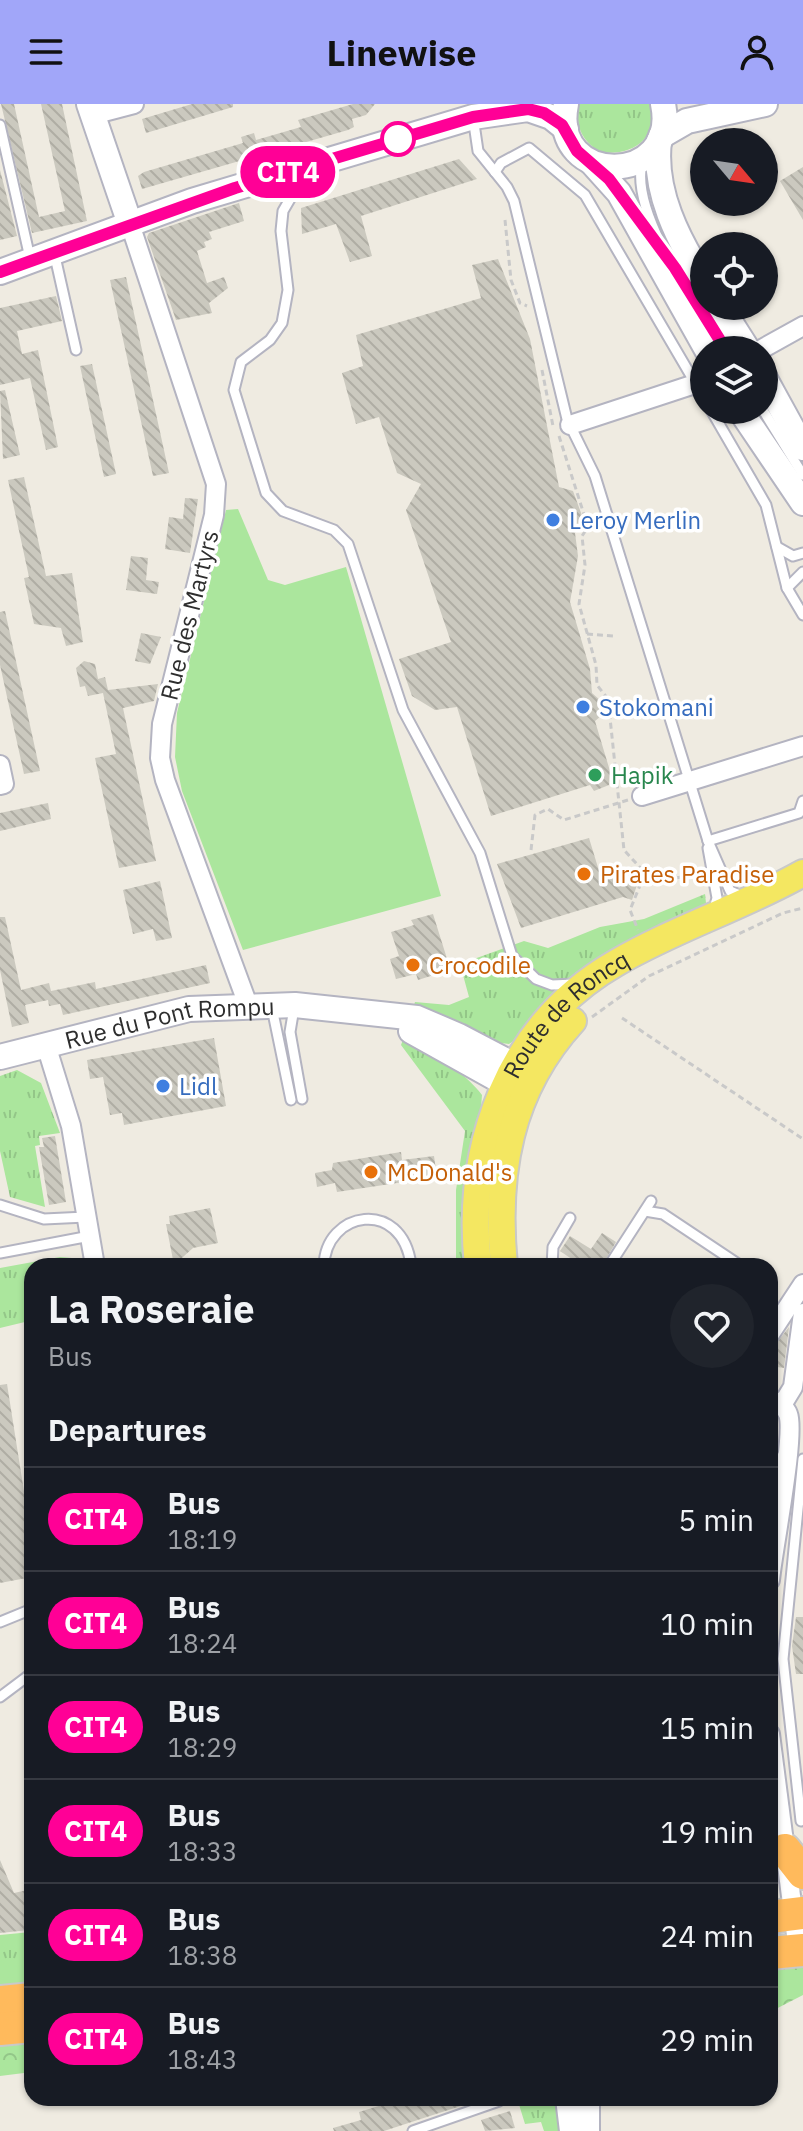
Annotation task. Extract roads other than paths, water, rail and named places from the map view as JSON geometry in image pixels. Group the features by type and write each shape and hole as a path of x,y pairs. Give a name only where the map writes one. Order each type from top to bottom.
{"highway":[{"path":"0,2002 24,2000"},
{"path":"0,2029 24,2027"}],"main road":[{"name":"Route de Roncq","path":"477,1258 474,1224 481,1148 520,1080 542,1029 587,983 645,948 713,910 751,899 803,873"},
{"name":"Route de Roncq","path":"507,1258 503,1167 520,1080 571,1023 616,983 803,894"}],"street":[{"path":"130,224 90,110 134,104"},
{"path":"566,104 566,129 573,146 592,163 625,203 699,336"},
{"path":"663,104 655,145 658,170 668,207 690,252"},
{"path":"592,163 619,168 687,121 765,104"},
{"path":"0,272 130,224 484,109 528,109 544,113 566,129"},
{"name":"Rue des Martyrs","path":"130,224 216,484 214,515 162,724 160,758 165,780 271,1005"},
{"path":"778,340 803,326"},
{"path":"564,432 690,392"},
{"path":"778,402 803,448"},
{"path":"749,424 803,503"},
{"path":"642,796 803,746"},
{"path":"0,765 4,784 0,785"},
{"name":"Rue du Pont Rompu","path":"0,1057 189,1009 271,1005 417,1018 520,1080"},
{"path":"46,1045 71,1126 94,1258"},
{"path":"474,1224 485,1242 501,1258"},
{"path":"778,1322 803,1284"},
{"path":"778,1513 787,1467 786,1415 803,1313"},
{"path":"778,1479 781,1488"},
{"path":"778,1767 795,1838 789,1915 790,1951"},
{"path":"569,2106 572,2131"},
{"path":"587,2106 587,2131"}],"lane":[{"path":"484,109 478,151 514,201 564,432 595,476 708,841 730,891 751,899"},
{"path":"0,125 31,261"},
{"path":"655,145 642,190 675,268"},
{"path":"495,172 501,163 529,148 585,195 690,370"},
{"path":"313,164 298,181 283,211 281,231 288,290 282,323 270,340 241,362 234,390 266,493 294,518 334,530 354,553 403,710 480,853 512,956 536,979 552,985 587,983"},
{"path":"625,203 675,268 717,336"},
{"path":"54,252 76,350"},
{"path":"719,424 766,505 787,588 803,615"},
{"path":"772,424 803,475"},
{"path":"777,547 793,556 803,553"},
{"path":"787,588 803,572"},
{"path":"708,841 799,813 803,801"},
{"path":"708,841 713,910"},
{"path":"271,1005 290,1032 302,1099"},
{"path":"271,1005 291,1100"},
{"path":"614,1258 651,1201"},
{"path":"0,1205 44,1219 87,1217"},
{"path":"645,1211 663,1214 729,1258"},
{"path":"552,1258 553,1247 570,1218"},
{"path":"325,1258 328,1243 342,1227 378,1220 390,1224 404,1237 409,1258"},
{"path":"0,1253 90,1236"},
{"path":"795,1838 783,1659 803,1459"},
{"path":"0,1622 24,1612"},
{"path":"0,1697 24,1679"},
{"path":"413,2131 485,2106"}],"place":[{"name":"Leroy Merlin","path":"553,520"},
{"name":"Stokomani","path":"583,707"},
{"name":"Hapik","path":"595,775"},
{"name":"Pirates Paradise","path":"584,874"},
{"name":"Crocodile","path":"413,965"},
{"name":"Lidl","path":"163,1086"},
{"name":"McDonald's","path":"371,1172"}]}
